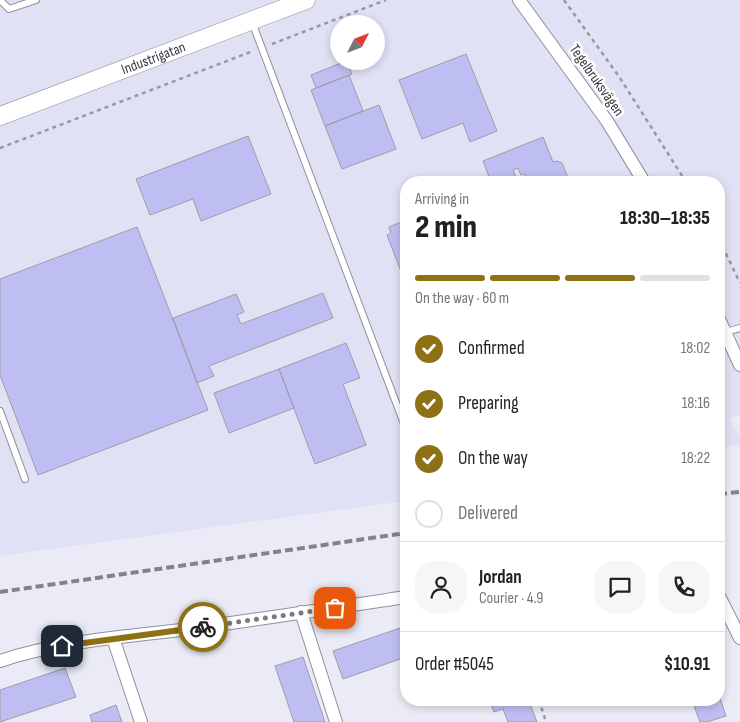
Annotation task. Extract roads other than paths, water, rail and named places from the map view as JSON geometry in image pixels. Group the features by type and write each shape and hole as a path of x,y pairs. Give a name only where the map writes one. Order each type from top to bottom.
{"street":[{"name":"Industrigatan","path":"0,116 306,0"},
{"name":"Tegelbruksvägen","path":"519,0 607,121 640,176"},
{"path":"725,338 740,365"},
{"path":"0,661 26,652 113,638 400,598"},
{"path":"725,608 740,638"},
{"path":"301,612 336,722"},
{"path":"113,638 141,722"}],"lane":[{"path":"0,0 9,9 36,0"},
{"path":"252,20 400,413"},
{"path":"725,332 740,328"},
{"path":"0,411 25,480"}],"railway":[{"path":"725,493 740,492"},
{"path":"0,592 400,534"}]}
